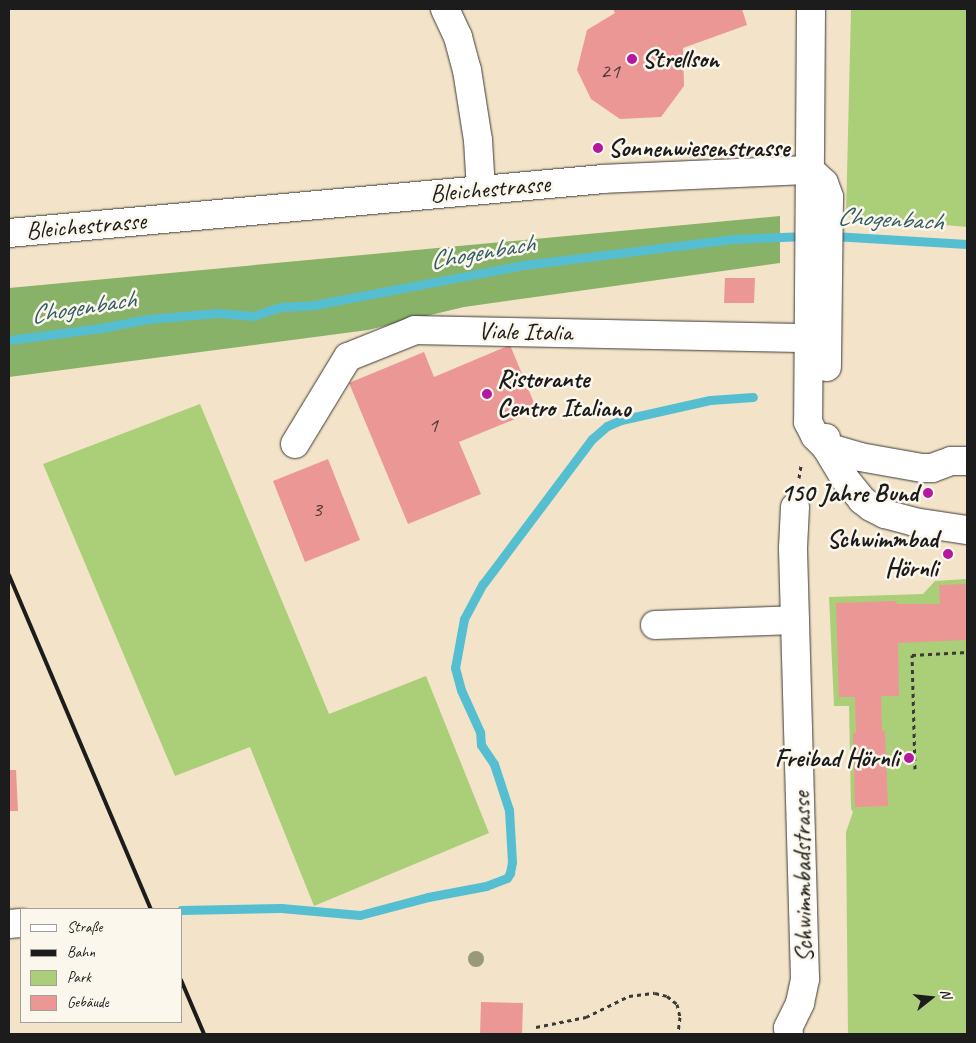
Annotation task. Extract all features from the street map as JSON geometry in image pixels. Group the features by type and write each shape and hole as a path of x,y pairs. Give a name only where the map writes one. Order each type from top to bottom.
{"street":[{"path":"445,9 458,37 467,70 478,140 481,190"},
{"path":"811,9 810,170 819,210 826,447"},
{"name":"Bleichestrasse","path":"9,233 604,179 810,170"},
{"path":"819,254 808,338 808,422 815,436 826,447 846,480 871,508 914,522 967,530"},
{"name":"Viale Italia","path":"295,444 348,358 415,330 808,338"},
{"path":"826,447 860,458 922,468 932,468 951,461 967,460"},
{"name":"Schwimmbadstrasse","path":"788,1034 788,1028 800,1002 805,979 793,548 795,506"},
{"path":"655,625 795,620"}],"path":[{"path":"915,769 912,655 967,652"},
{"path":"536,1027 586,1017 629,996 655,994 667,996 677,1004 680,1017 678,1034"}],"green space":[{"path":"851,9 967,9 967,227 846,216"},
{"path":"780,216 780,263 464,307 368,330 9,377 9,288"},
{"path":"200,404 329,714 426,676 489,833 314,906 250,747 175,776 43,464"},
{"name":"Freibad Hörnli","path":"967,579 967,1034 848,1034 846,832 853,812 851,809 849,706 834,706 829,597 923,594 935,581"}],"building":[{"name":"Strellson","path":"613,9 742,9 747,25 683,48 684,86 661,117 620,119 591,99 577,70 587,30 615,13"},
{"path":"725,278 755,278 754,303 724,303"},
{"path":"510,345 537,410 459,442 481,494 408,524 349,383 424,352 434,377"},
{"path":"328,459 360,540 305,562 273,481"},
{"path":"967,584 967,640 898,643 899,696 881,696 882,731 885,731 888,806 855,807 853,733 856,733 855,697 839,697 836,603 896,601 897,604 940,604 939,585"},
{"path":"9,770 16,770 18,811 9,811"},
{"path":"481,1002 523,1003 522,1034 480,1034"}],"waterway":[{"name":"Chogenbach","path":"9,340 101,328 148,319 218,313 253,316 280,307 314,305 524,265 733,239 807,236"},
{"name":"Chogenbach","path":"833,236 967,244"},
{"path":"182,910 281,908 360,915 428,897 486,886 507,878 512,862 509,810 494,764 481,745 480,732 461,690 455,668 464,619 483,584 592,439 607,426 621,420 710,400 753,397"}],"railway":[{"path":"9,575 151,908"},
{"path":"182,982 204,1034"}],"place":[{"name":"Strellson","path":"632,59"},
{"name":"Sonnenwiesenstrasse","path":"598,148"},
{"name":"Ristorante Centro Italiano","path":"487,394"},
{"name":"150 Jahre Bund","path":"928,493"},
{"name":"Schwimmbad Hörnli","path":"948,554"},
{"name":"Freibad Hörnli","path":"909,758"}]}
